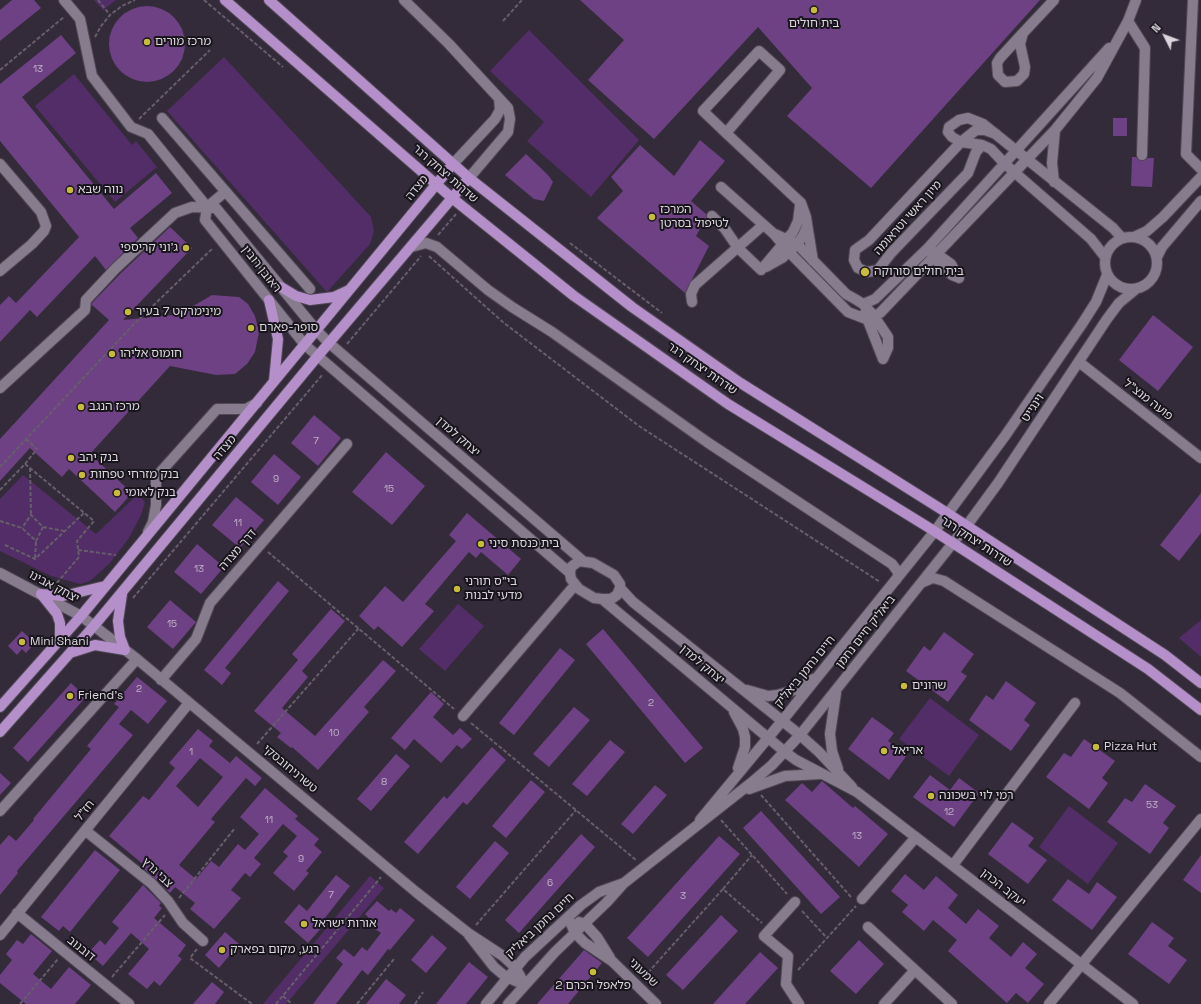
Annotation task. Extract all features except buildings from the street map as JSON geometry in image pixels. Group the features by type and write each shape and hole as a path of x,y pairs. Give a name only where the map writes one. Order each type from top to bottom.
{"main road":[{"name":"שדרות יצחק רגר","path":"225,0 452,198 574,296 728,404 935,531 952,544 1148,669 1201,710"},
{"name":"שדרות יצחק רגר","path":"269,0 469,178 632,307 739,382 947,513 1165,655 1201,683"},
{"name":"מצדה","path":"0,707 107,585 305,346 453,164"},
{"name":"מצדה","path":"0,732 94,627 317,357 469,178"},
{"path":"281,287 296,296 310,300 334,297 351,290"},
{"path":"269,300 278,339 274,382"},
{"path":"44,594 63,596 96,590 107,585"},
{"path":"72,652 95,645 125,650 120,636 118,621 122,593"},
{"path":"44,594 58,614 60,623 60,640"}],"street":[{"path":"64,0 80,19 92,76 132,127"},
{"path":"404,0 449,44 508,108 510,118 508,132 469,178"},
{"path":"1023,33 1020,44 1025,67 1024,74 1017,81 1005,82 998,75 997,63 1023,33 1054,0"},
{"path":"789,245 848,312 870,317 880,313 1055,130 1097,78 1128,21 1136,0"},
{"path":"1193,0 1186,154 1201,169"},
{"path":"1128,21 1145,48 1142,155"},
{"path":"863,304 875,299 928,248 1017,152 1116,41"},
{"path":"726,133 780,70 759,51 703,111 726,133 800,203 807,224 813,261"},
{"path":"453,164 495,119 500,110 499,98"},
{"path":"162,118 310,289"},
{"name":"מיון ראשי וטראומה","path":"1105,257 1091,239 1005,164 991,149 961,142 952,137 948,132 949,127 959,120 968,118 983,124 1113,228 1122,238"},
{"name":"ראובן רובין","path":"132,127 148,134 207,207 216,208 317,331"},
{"name":"מיון ראשי וטראומה","path":"982,146 976,152 968,172 878,270 867,272 858,268 854,260 855,250 869,240 961,142 976,130 985,130 996,134"},
{"path":"1054,182 1052,163 1055,130"},
{"path":"0,164 41,212 46,226 44,231 32,244 0,271"},
{"path":"1201,177 1163,217 1147,231 1134,237 1122,238 1112,245 1105,257 1105,269 1107,275 1119,287 1136,289 1147,284 1155,274 1157,257 1162,247 1201,201"},
{"path":"721,187 762,226 813,261 846,294 863,304 870,317"},
{"path":"0,388 85,310 86,300 175,213 192,207 207,207 226,192"},
{"path":"789,245 798,221 800,203"},
{"name":"ראובן רובין","path":"207,207 205,220 305,346"},
{"path":"712,216 725,229 738,248 761,270 789,245 803,236 807,224"},
{"path":"692,302 691,294 695,285 762,226"},
{"path":"1134,237 1146,241 1157,257"},
{"path":"410,247 421,243 431,244 488,290 512,307 552,332 707,442 892,564 898,572 896,580"},
{"path":"928,248 936,255"},
{"name":"וינגייט","path":"935,531 1005,436 1082,324 1096,302 1107,275"},
{"name":"וינגייט","path":"952,544 998,484 1107,318 1119,303 1136,289"},
{"name":"יצחק למדן","path":"317,331 340,353 583,561"},
{"path":"305,346 570,573 575,585 585,593 602,600 617,595 620,588 618,580 608,571 593,563 583,561 575,563 570,573"},
{"name":"פועה מנצ\"ל","path":"1079,362 1201,458"},
{"path":"145,538 153,522 156,505 156,477 217,409 246,409 257,403"},
{"name":"דרך מצדה","path":"161,680 196,639 210,603 347,444"},
{"name":"חיים נחמן ביאליק","path":"692,828 782,721 935,531"},
{"name":"ביאליק חיים נחמן","path":"800,735 952,544"},
{"name":"יצחק אבינו","path":"0,573 44,594 81,616 94,627"},
{"path":"921,583 933,578 944,581 1120,693 1201,757"},
{"path":"463,716 575,585"},
{"name":"יצחק למדן","path":"620,588 633,602 800,735"},
{"name":"יצחק למדן","path":"602,600 785,752"},
{"name":"טשרניחובסקי","path":"94,627 137,659 468,934 494,949 515,967 524,985"},
{"path":"0,811 137,659"},
{"path":"735,683 752,692 773,696 795,690 819,675"},
{"path":"836,691 830,734 832,751 840,773"},
{"path":"722,699 739,720 745,737 745,747 742,760 734,778"},
{"name":"חז\"ל","path":"0,935 189,703"},
{"path":"953,865 1075,703"},
{"name":"חיים נחמן ביאליק","path":"508,1004 524,985 624,883 643,866 740,793 772,765 800,735"},
{"name":"יעקב הכהן","path":"800,735 840,773 857,792"},
{"name":"יעקב הכהן","path":"785,752 822,774 857,792 1132,1004"},
{"path":"740,793 785,776 822,774"},
{"path":"1049,1004 1201,819"},
{"name":"צבי גרץ","path":"86,831 151,883 168,901 182,923 203,941"},
{"path":"857,900 916,837"},
{"name":"חיים נחמן ביאליק","path":"486,1004 515,967 568,917 595,895 624,883"},
{"path":"795,902 764,936 788,956 786,984 799,1004"},
{"name":"דובנוב","path":"17,913 129,1004"},
{"name":"שמעוני","path":"568,917 585,924 597,938 612,961"},
{"name":"שמעוני","path":"568,917 575,933 585,943 612,961 656,1004"},
{"path":"868,927 952,1004"},
{"name":"טשרניחובסקי","path":"468,934 485,957 506,977 524,985"},
{"path":"884,1004 915,970"}],"path":[{"path":"98,0 110,15"},
{"path":"86,50 101,26 110,15 122,6 135,0"},
{"path":"503,21 522,0"},
{"path":"0,70 72,10"},
{"path":"132,127 210,50"},
{"path":"431,244 458,212"},
{"path":"564,238 665,315"},
{"path":"0,467 133,325 221,240"},
{"path":"340,353 424,252 504,323 639,426 889,588"},
{"path":"131,601 329,367"},
{"path":"0,490 37,449 26,439"},
{"path":"25,464 94,521 77,540 79,557 44,594"},
{"path":"22,528 31,516 30,468"},
{"path":"34,558 84,513"},
{"path":"31,516 43,527 64,531"},
{"path":"0,522 22,528 36,541"},
{"path":"34,558 36,541 43,527"},
{"path":"260,544 643,866"},
{"path":"5,545 34,558"},
{"path":"78,550 130,557"},
{"path":"250,752 359,628"},
{"path":"754,787 857,900 827,938 786,984"},
{"path":"468,934 576,810"},
{"path":"715,813 827,938"},
{"path":"637,985 752,855"},
{"path":"276,1004 388,869"},
{"path":"723,889 769,930"},
{"path":"203,941 190,958 252,1004"},
{"path":"20,1004 64,951"},
{"path":"357,1004 394,959"},
{"path":"415,1004 423,992"},
{"path":"283,996 292,1004"}],"shaded area":[{"path":"94,0 116,0 103,10"},
{"path":"529,30 639,140 591,197 527,141 544,122 490,71"},
{"path":"224,57 371,217 374,231 370,244 327,292 167,111"},
{"path":"74,74 132,145 136,141 157,167 115,202 35,106"},
{"path":"23,475 96,534 138,494 145,502 141,515 129,538 109,564 90,581 80,584 51,576 0,551 0,499"},
{"path":"458,604 484,626 445,671 419,649"},
{"path":"1201,620 1201,657 1179,638"},
{"path":"930,698 979,735 949,776 899,739"},
{"path":"1069,806 1118,843 1088,884 1039,847"},
{"path":"370,876 384,888 286,1004 263,1004"}],"place":[{"name":"בית חולים","path":"814,10"},
{"name":"מרכז מורים","path":"147,42"},
{"name":"נווה שבא","path":"70,190"},
{"name":"המרכז לטיפול בסרטן","path":"652,217"},
{"name":"ג'וני קריספי","path":"186,248"},
{"name":"בית חולים סורוקה","path":"865,272"},
{"name":"מינימרקט 7 בעיר","path":"128,312"},
{"name":"סופר-פארם","path":"251,328"},
{"name":"חומוס אליהו","path":"112,354"},
{"name":"מרכז הנגב","path":"81,407"},
{"name":"בנק יהב","path":"71,458"},
{"name":"בנק מזרחי טפחות","path":"82,475"},
{"name":"בנק לאומי","path":"117,493"},
{"name":"בית כנסת סיני","path":"481,544"},
{"name":"בי\"ס תורני מדעי לבנות","path":"457,589"},
{"name":"Mini Shani","path":"22,642"},
{"name":"שרונים","path":"904,686"},
{"name":"Friend's","path":"70,696"},
{"name":"Pizza Hut","path":"1096,747"},
{"name":"אריאל","path":"884,751"},
{"name":"רמי לוי בשכונה","path":"931,796"},
{"name":"אורות ישראל","path":"304,924"},
{"name":"רגע, מקום בפארק","path":"222,950"},
{"name":"פלאפל הכרם 2","path":"593,972"}]}
